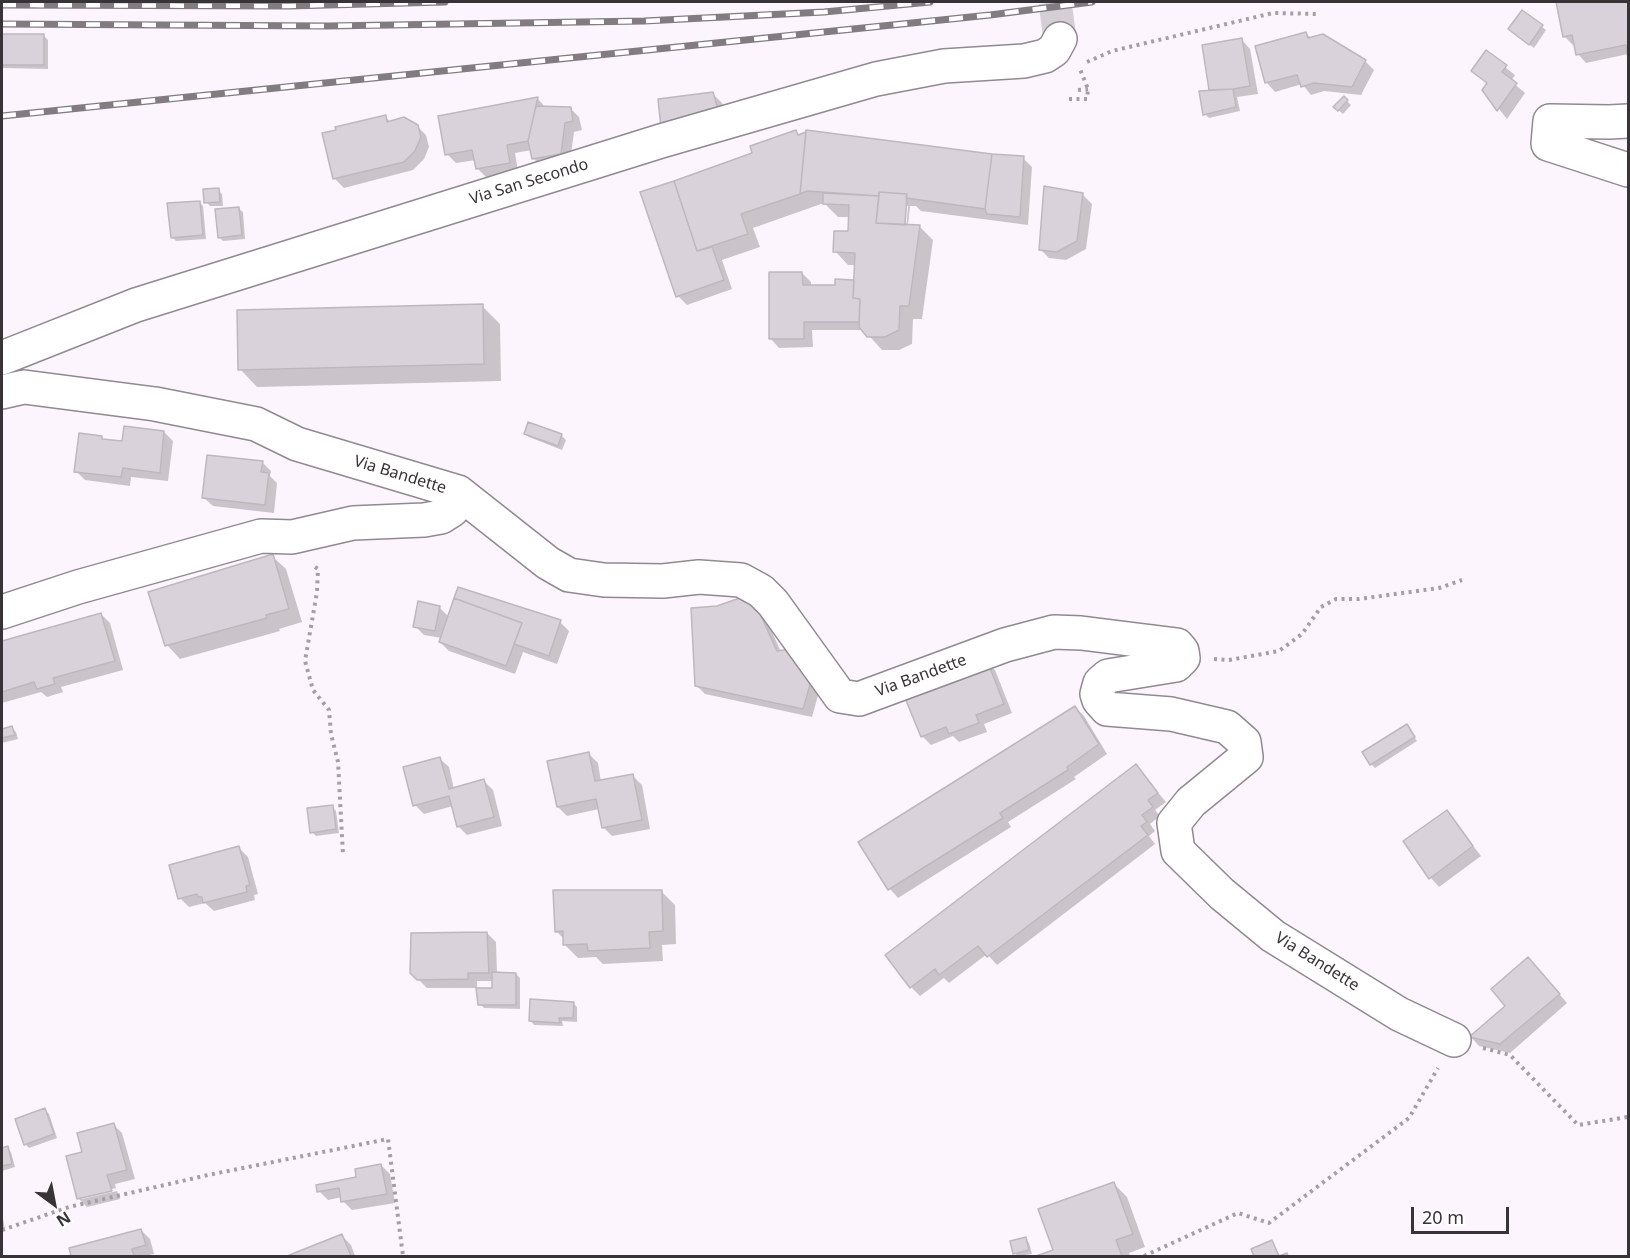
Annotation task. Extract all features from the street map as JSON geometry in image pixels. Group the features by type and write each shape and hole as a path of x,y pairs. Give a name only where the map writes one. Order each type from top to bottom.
{"street":[{"name":"Via San Secondo","path":"2,358 147,301 661,141 876,79 944,66 1024,61 1044,56 1054,50 1060,39"},
{"path":"1629,121 1550,121 1548,144 1629,170"},
{"name":"Via Bandette","path":"2,392 24,387 155,404 256,424 297,444 458,492 548,564 569,575 604,580 663,581 699,577 741,580 761,591 772,603 840,696 859,699 1005,645 1054,632 1174,644 1182,651 1183,658 1176,665 1108,676 1097,689 1099,700 1107,709 1182,716 1227,727 1244,742 1246,757 1191,802 1174,823 1178,851 1222,894 1273,936 1399,1014 1455,1040"},
{"path":"2,612 78,587 261,536 292,537 352,523 424,520 441,517 452,510 458,502 458,492"}],"path":[{"path":"1069,99 1088,99 1088,89 1079,65 1112,51 1273,13 1318,14"},
{"path":"1078,90 1088,89"},
{"path":"292,537 290,548 294,560 318,568 317,592 305,661 313,690 329,711 331,734 338,762 343,855"},
{"path":"1183,658 1229,660 1279,651 1302,634 1322,607 1336,599 1439,588 1462,580"},
{"path":"1144,1257 1238,1213 1269,1223 1409,1118 1455,1040 1510,1055 1578,1125 1629,1117"},
{"path":"2,1230 69,1207 208,1175 388,1138 403,1257"}],"building":[{"path":"1556,2 1628,2 1628,59 1626,45 1576,55 1572,35 1563,37"},
{"path":"1522,10 1543,25 1529,45 1508,29"},
{"path":"1306,32 1308,38 1323,34 1366,60 1352,87 1314,83 1301,87 1297,75 1265,83 1255,46"},
{"path":"2,34 44,34 44,65 2,65"},
{"path":"1242,38 1250,86 1209,90 1202,45"},
{"path":"1486,50 1507,65 1502,72 1517,83 1497,111 1482,90 1487,83 1471,71"},
{"path":"1233,89 1236,107 1203,115 1199,91"},
{"path":"713,92 718,109 661,128 658,99"},
{"path":"1344,96 1348,100 1338,111 1333,107"},
{"path":"538,97 528,141 507,145 510,163 476,169 472,150 445,155 438,116"},
{"path":"536,106 571,107 573,121 565,123 561,154 532,159 528,141"},
{"path":"386,115 387,122 404,117 418,125 421,137 415,151 404,162 333,179 322,133 336,130 335,127"},
{"path":"796,130 798,135 806,132 800,194 741,214 748,234 697,251 674,181 752,153 750,146"},
{"path":"806,130 992,154 985,209 906,198 907,194 879,192 879,196 807,191 800,194"},
{"path":"992,154 1024,156 1020,217 987,214 985,209"},
{"path":"674,181 697,251 712,247 724,280 676,297 640,192"},
{"path":"1044,186 1083,193 1077,241 1057,252 1039,250"},
{"path":"219,188 220,202 204,203 203,189"},
{"path":"879,192 907,194 905,225 876,223"},
{"path":"823,193 879,196 876,223 920,225 909,306 900,306 899,330 885,337 867,337 859,327 860,299 853,298 855,253 833,252 834,231 848,231 849,205 823,204"},
{"path":"200,201 203,235 171,238 167,203"},
{"path":"239,207 242,235 218,238 215,209"},
{"path":"769,272 802,272 803,285 835,285 835,279 854,280 853,298 860,299 859,322 804,322 804,339 769,339"},
{"path":"483,304 484,364 238,370 237,310"},
{"path":"528,422 562,434 558,446 524,434"},
{"path":"124,426 164,431 160,473 123,468 121,477 74,472 79,433 122,441"},
{"path":"207,455 263,461 261,472 269,473 265,505 202,498"},
{"path":"273,554 289,609 266,615 267,618 165,646 148,592"},
{"path":"458,587 561,620 549,656 514,644 522,623 454,598"},
{"path":"751,594 777,651 797,648 813,675 803,709 695,686 691,608 717,606"},
{"path":"454,598 522,623 506,666 439,642"},
{"path":"418,601 440,606 435,631 413,627"},
{"path":"101,613 115,661 53,678 55,684 37,689 34,682 2,692 2,641"},
{"path":"987,660 1004,704 976,715 979,723 949,734 946,727 921,737 905,698"},
{"path":"1075,706 1099,744 1067,767 1068,770 1000,813 1003,818 888,890 858,842"},
{"path":"1407,724 1415,737 1370,765 1362,752"},
{"path":"12,726 15,735 2,738 2,729"},
{"path":"589,752 595,781 633,774 642,820 602,828 596,799 557,807 547,761"},
{"path":"440,757 449,789 484,779 494,817 457,827 449,796 413,806 403,767"},
{"path":"1136,764 1158,793 1148,800 1153,807 1142,815 1147,822 1141,826 1148,835 987,957 978,946 939,975 935,969 910,988 885,955"},
{"path":"333,805 336,829 310,833 307,808"},
{"path":"1447,810 1473,846 1429,879 1403,841"},
{"path":"239,846 250,885 246,886 247,892 203,903 202,897 198,897 197,894 178,899 169,865"},
{"path":"553,890 662,890 663,931 649,932 650,948 588,951 587,944 563,945 563,931 555,932"},
{"path":"487,932 489,973 468,973 468,979 417,980 410,973 411,933"},
{"path":"1528,957 1560,994 1500,1044 1469,1037 1505,1006 1491,989"},
{"path":"492,972 516,973 516,1005 478,1005 476,988 492,988"},
{"path":"530,999 574,1002 573,1018 559,1018 560,1023 529,1021"},
{"path":"45,1108 54,1134 24,1145 15,1119"},
{"path":"114,1123 127,1170 107,1175 112,1191 77,1199 66,1156 82,1152 77,1133"},
{"path":"8,1146 12,1164 2,1166 2,1148"},
{"path":"381,1164 387,1194 341,1202 339,1188 317,1192 316,1185 356,1177 355,1169"},
{"path":"1114,1182 1133,1234 1116,1240 1122,1256 1036,1256 1053,1250 1038,1209"},
{"path":"141,1229 146,1245 132,1249 134,1256 71,1256 69,1248"},
{"path":"342,1234 351,1256 287,1256"},
{"path":"1026,1237 1029,1250 1013,1254 1010,1241"},
{"path":"1272,1240 1279,1256 1254,1256 1251,1249"}],"tunnel":[{"path":"1055,2 1060,39"}],"railway":[{"path":"2,5 289,6 445,2"},
{"path":"2,24 327,26 644,21 824,12 930,2"},
{"path":"2,116 990,15 1092,2"}]}
